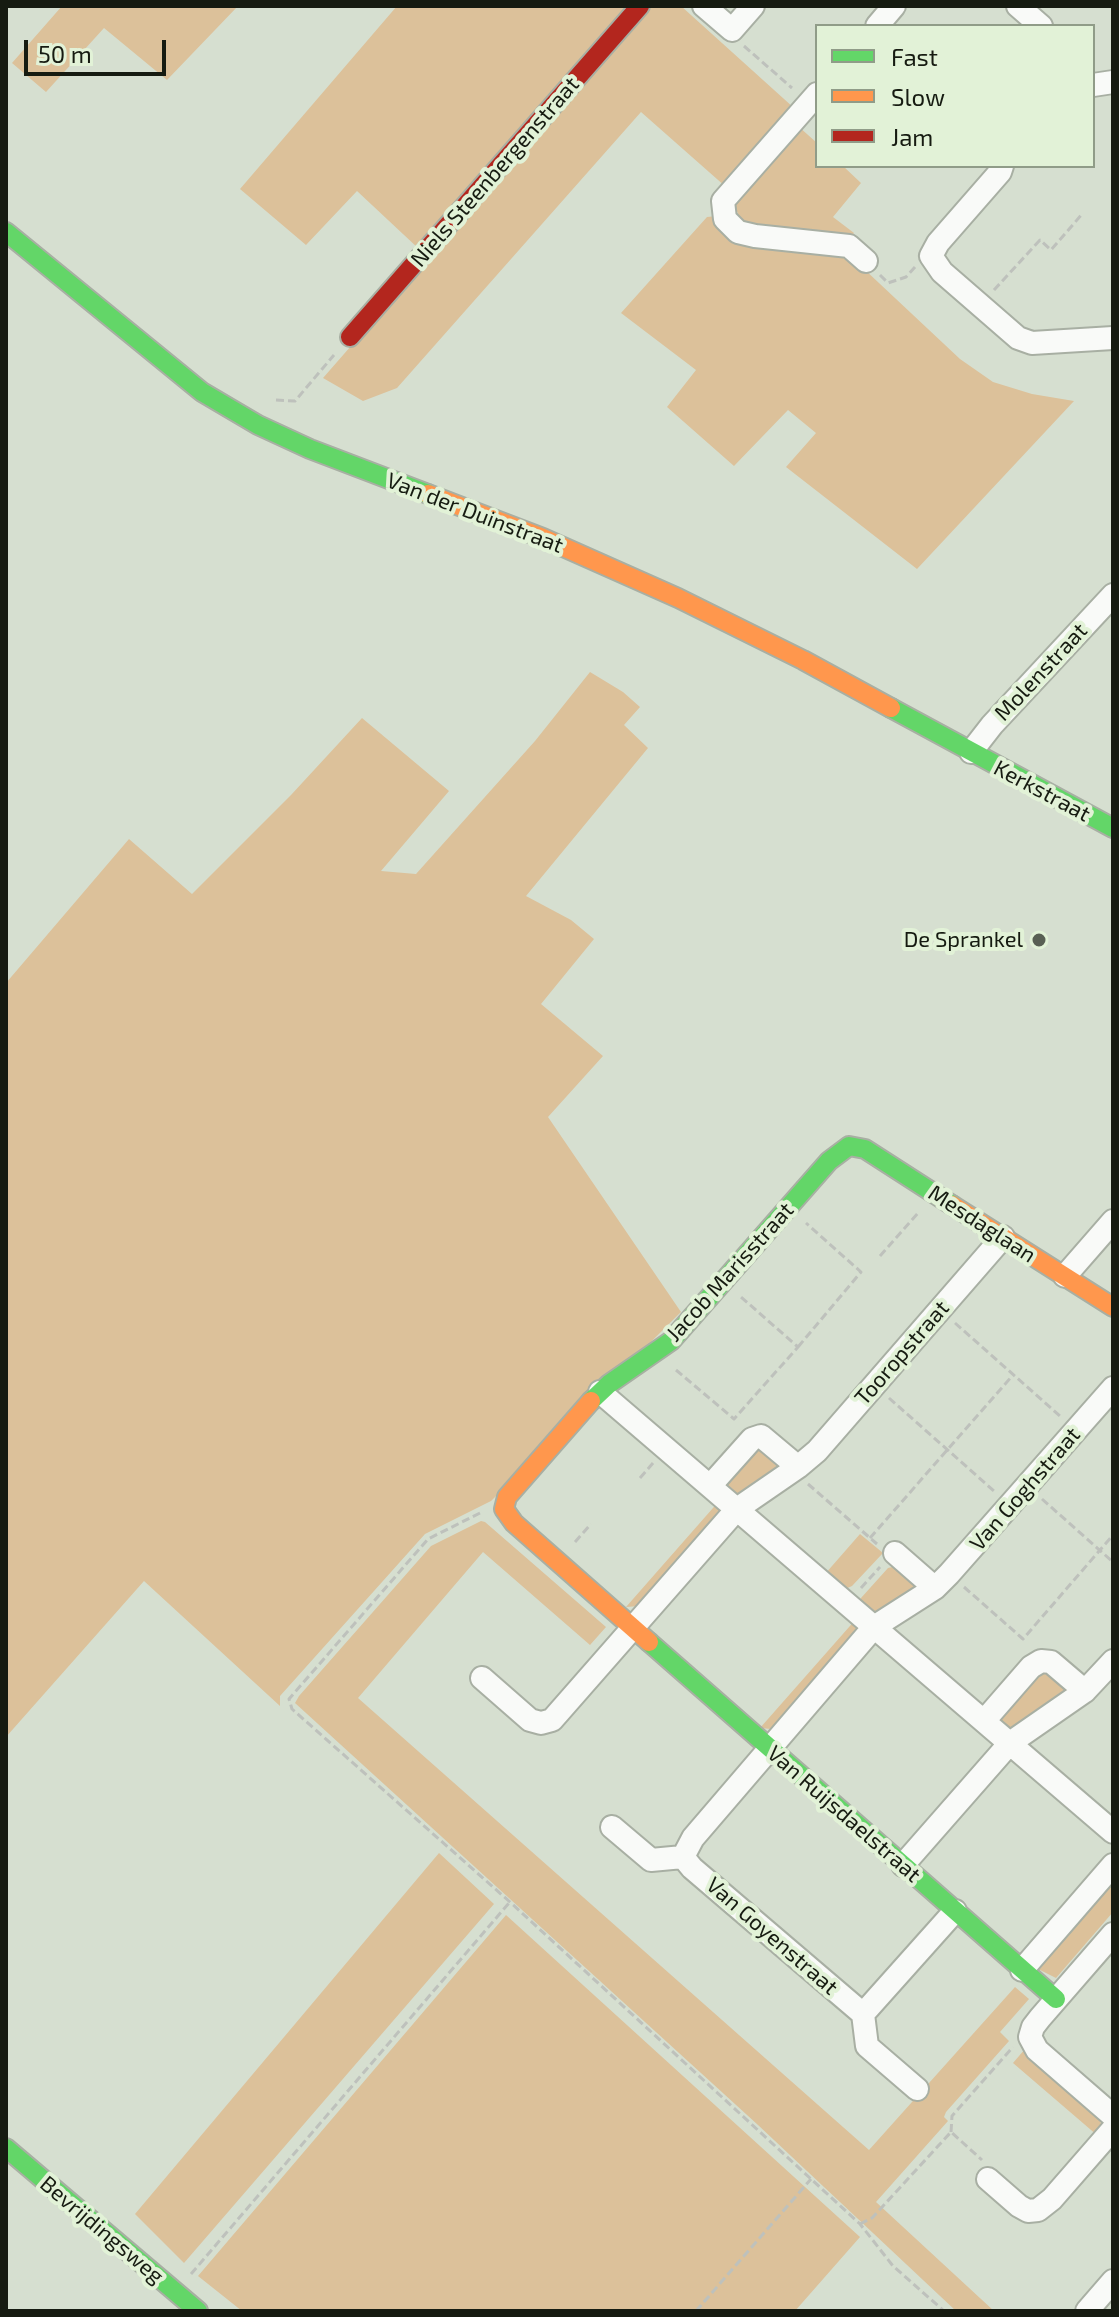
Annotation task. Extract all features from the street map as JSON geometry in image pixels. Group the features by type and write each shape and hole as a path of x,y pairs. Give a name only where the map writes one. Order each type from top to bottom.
{"street":[{"name":"Niels Steenbergenstraat","path":"350,337 640,6"},
{"path":"704,6 732,30 753,6"},
{"path":"879,24 894,6"},
{"path":"1018,6 1039,24"},
{"path":"813,99 723,201 725,219 738,232 755,236 849,246 866,261"},
{"path":"1001,168 938,243 931,256 942,272 1018,338 1032,343 1113,338"},
{"name":"Van der Duinstraat","path":"6,232 202,392 258,425 310,449 543,538 664,591 767,641 971,752"},
{"name":"Molenstraat","path":"971,752 992,725 1113,595"},
{"name":"Kerkstraat","path":"971,752 1113,828"},
{"name":"Mesdaglaan","path":"849,1146 865,1149 1113,1307"},
{"name":"Jacob Marisstraat","path":"506,1503 600,1392 671,1341 829,1161 849,1146"},
{"path":"1065,1276 1113,1221"},
{"name":"Tooropstraat","path":"633,1628 737,1509 817,1451 1003,1237"},
{"name":"Van Goghstraat","path":"770,1748 874,1627 942,1581 1113,1388"},
{"path":"600,1392 1113,1832"},
{"path":"710,1486 752,1439 761,1436 798,1467"},
{"name":"Van Ruijsdaelstraat","path":"506,1503 514,1523 1056,1999"},
{"path":"895,1553 942,1581"},
{"path":"482,1678 530,1720 541,1723 552,1720 633,1628"},
{"path":"984,1721 1031,1667 1041,1661 1051,1662 1085,1691"},
{"path":"903,1865 1010,1743 1085,1691 1113,1661"},
{"path":"612,1827 651,1860 683,1857 693,1838 770,1748"},
{"name":"Van Goyenstraat","path":"683,1857 863,2014"},
{"path":"1022,1970 1113,1865"},
{"path":"917,2089 867,2046 863,2014 955,1911"},
{"path":"1113,1934 1033,2027 1030,2037 1037,2050 1113,2116"},
{"path":"988,2179 1019,2206 1028,2211 1038,2210 1052,2199 1113,2129"},
{"name":"Bevrijdingsweg","path":"6,2148 198,2311"},
{"path":"1087,2311 1113,2281"}],"path":[{"path":"732,30 743,45 813,99"},
{"path":"980,307 1040,240 1051,250 1083,213"},
{"path":"866,261 888,283 906,277 922,259 931,256"},
{"path":"276,400 295,401 350,337"},
{"path":"880,1256 934,1193"},
{"path":"655,1353 734,1419 861,1272 788,1207"},
{"path":"723,1281 798,1347"},
{"path":"940,1309 1076,1430"},
{"path":"870,1538 1013,1375"},
{"path":"875,1384 1010,1505"},
{"path":"798,1467 801,1478 881,1548 895,1553 856,1593 843,1593 839,1597"},
{"path":"1027,1486 1113,1562"},
{"path":"506,1503 428,1539 289,1699 292,1709 510,1902 860,2224 893,2266 944,2311"},
{"path":"942,1581 1023,1639 1113,1535"},
{"path":"176,2292 510,1902"},
{"path":"860,2224 872,2218 951,2132 952,2116 1013,2046 1030,2037"},
{"path":"951,2132 995,2171 988,2179"},
{"path":"696,2311 811,2179"}],"shaded area":[{"path":"62,6 238,6 167,80 104,28 46,92 12,63"},
{"path":"397,6 630,6 419,249 357,191 306,245 240,189"},
{"path":"648,6 681,6 794,108 726,187 641,112 397,388 363,401 323,378"},
{"path":"798,126 815,141 815,168 845,168 861,183 833,217 854,233 847,241 743,226 732,199"},
{"path":"717,216 847,253 960,359 993,382 1032,394 1074,401 917,569 786,467 816,433 788,410 734,466 667,407 696,370 621,313 707,217"},
{"path":"590,672 623,692 640,707 624,725 648,748 526,896 571,920 594,939 541,1004 603,1056 548,1117 681,1312 491,1501 425,1534 280,1696 280,1706 144,1581 6,1737 6,983 129,839 192,894 291,795 362,718 449,791 381,871 416,874 535,741"},
{"path":"758,1447 777,1457 781,1468 742,1497 726,1494 724,1480"},
{"path":"720,1500 724,1507 640,1606 626,1607"},
{"path":"481,1521 606,1627 590,1645 483,1552 358,1698 869,2150 1015,1987 1029,1999 1000,2032 1009,2041 946,2112 944,2117 948,2121 876,2202 994,2311 956,2311 758,2125 295,1703 431,1546"},
{"path":"860,1534 883,1553 852,1586 843,1590 825,1574"},
{"path":"896,1566 916,1583 916,1588 873,1616 860,1604 861,1598 888,1568"},
{"path":"857,1618 860,1627 781,1723 771,1729 760,1728"},
{"path":"1042,1669 1066,1687 1065,1695 1012,1732 1000,1730 998,1716"},
{"path":"439,1853 494,1904 184,2263 135,2214"},
{"path":"1113,1872 1113,1912 1056,1978 1032,1966"},
{"path":"506,1915 860,2237 795,2311 242,2311 198,2276"},
{"path":"1025,2049 1099,2116 1098,2136 1013,2063"}],"traffic: fast":[{"path":"6,232 202,392 258,425 310,449 428,494"},
{"path":"891,708 1113,828"},
{"path":"591,1401 609,1384 671,1341 829,1161 849,1146 865,1149 952,1205"},
{"path":"649,1642 1056,1999"},
{"path":"6,2148 198,2311"}],"traffic: slow":[{"path":"428,494 543,538 678,598 891,708"},
{"path":"952,1205 1113,1307"},
{"path":"591,1401 507,1497 504,1509 514,1523 649,1642"}],"traffic: jam":[{"path":"350,337 640,6"}],"place":[{"name":"De Sprankel","path":"1039,940"}]}
